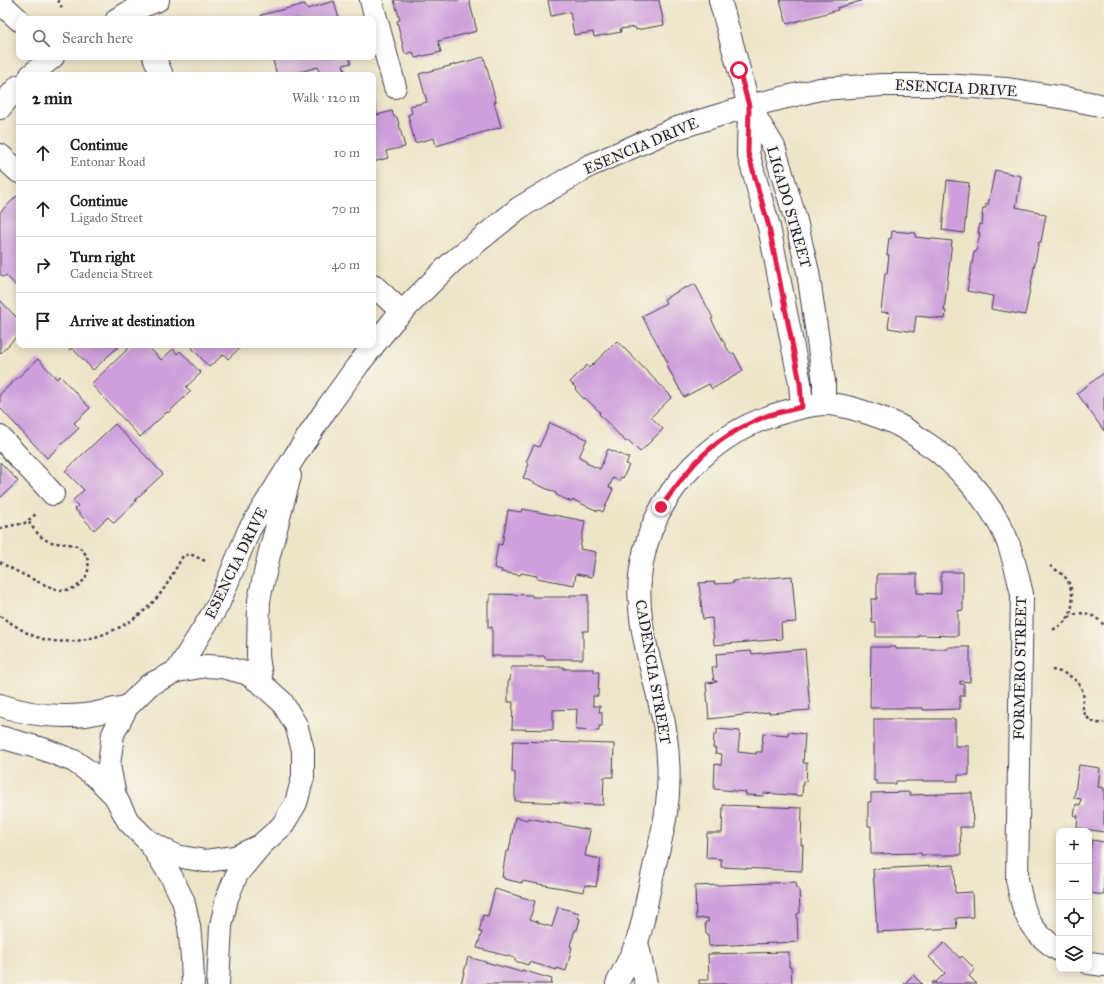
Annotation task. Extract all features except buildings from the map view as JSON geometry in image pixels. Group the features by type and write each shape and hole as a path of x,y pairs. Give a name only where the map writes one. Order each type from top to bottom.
{"street":[{"path":"129,12 158,0"},
{"path":"371,0 375,16"},
{"path":"720,0 749,106"},
{"path":"0,5 6,8 16,17"},
{"path":"376,18 395,87"},
{"path":"34,72 47,60"},
{"path":"155,60 161,72"},
{"name":"ESENCIA DRIVE","path":"378,330 402,312 451,264 519,208 589,166 674,129 749,106 820,89 882,85 943,85 1008,89 1104,106"},
{"path":"0,108 16,89"},
{"name":"LIGADO STREET","path":"749,106 774,147 796,221 808,272 824,382 824,404"},
{"name":"LIGADO STREET","path":"749,106 748,153 769,227 800,383 802,407"},
{"path":"0,155 16,169"},
{"path":"376,288 402,312"},
{"name":"ESENCIA DRIVE","path":"177,670 218,605 249,530 295,456 366,348"},
{"name":"CADENCIA STREET","path":"617,984 637,942 666,813 669,773 665,730 643,629 639,594 641,564 648,536 661,507 679,482 698,460 720,441 748,424 770,415 802,407 824,404"},
{"name":"FORMERO STREET","path":"824,404 838,405 897,424 930,445 962,473 985,502 1004,533 1022,594 1017,879 1022,907 1032,928 1046,942 1056,948"},
{"path":"0,437 53,494"},
{"name":"ESENCIA DRIVE","path":"262,684 258,656 259,600 269,555 295,456"},
{"name":"ESENCIA DRIVE","path":"193,984 189,926 183,900 171,876 149,842 128,821 115,796 109,765 113,734 127,707 149,685 177,670 207,666 222,667 246,673 262,684 282,702 296,725 303,750 303,777 296,803 282,826 262,844 237,874 227,898 221,926 218,984"},
{"path":"0,705 12,709 52,715 85,715 127,707"},
{"path":"0,737 43,749 74,761 95,776 115,796"},
{"name":"ESENCIA DRIVE","path":"149,842 176,856 205,861 235,857 262,844"},
{"name":"CADENCIA STREET","path":"637,942 646,984"},
{"path":"1092,963 1104,965"}],"path":[{"path":"58,0 62,8"},
{"path":"0,528 25,523 28,521 37,532 47,540 79,546 87,557 88,570 83,582 79,585 69,590 61,590 29,577 0,562"},
{"path":"0,616 30,634 42,639 56,641 87,639 127,624 141,613 163,590 183,556 190,554 205,561"},
{"path":"1050,566 1066,578 1073,595 1070,614 1067,619"},
{"path":"1052,630 1076,614 1087,614 1098,619 1104,625"},
{"path":"1052,670 1063,672 1074,679 1083,693 1082,707 1086,716 1095,722 1104,723"}],"route":[{"path":"661,507 679,482 698,460 720,441 748,424 770,415 802,407 800,383 780,278 769,227 748,153 749,106 739,70"}]}
